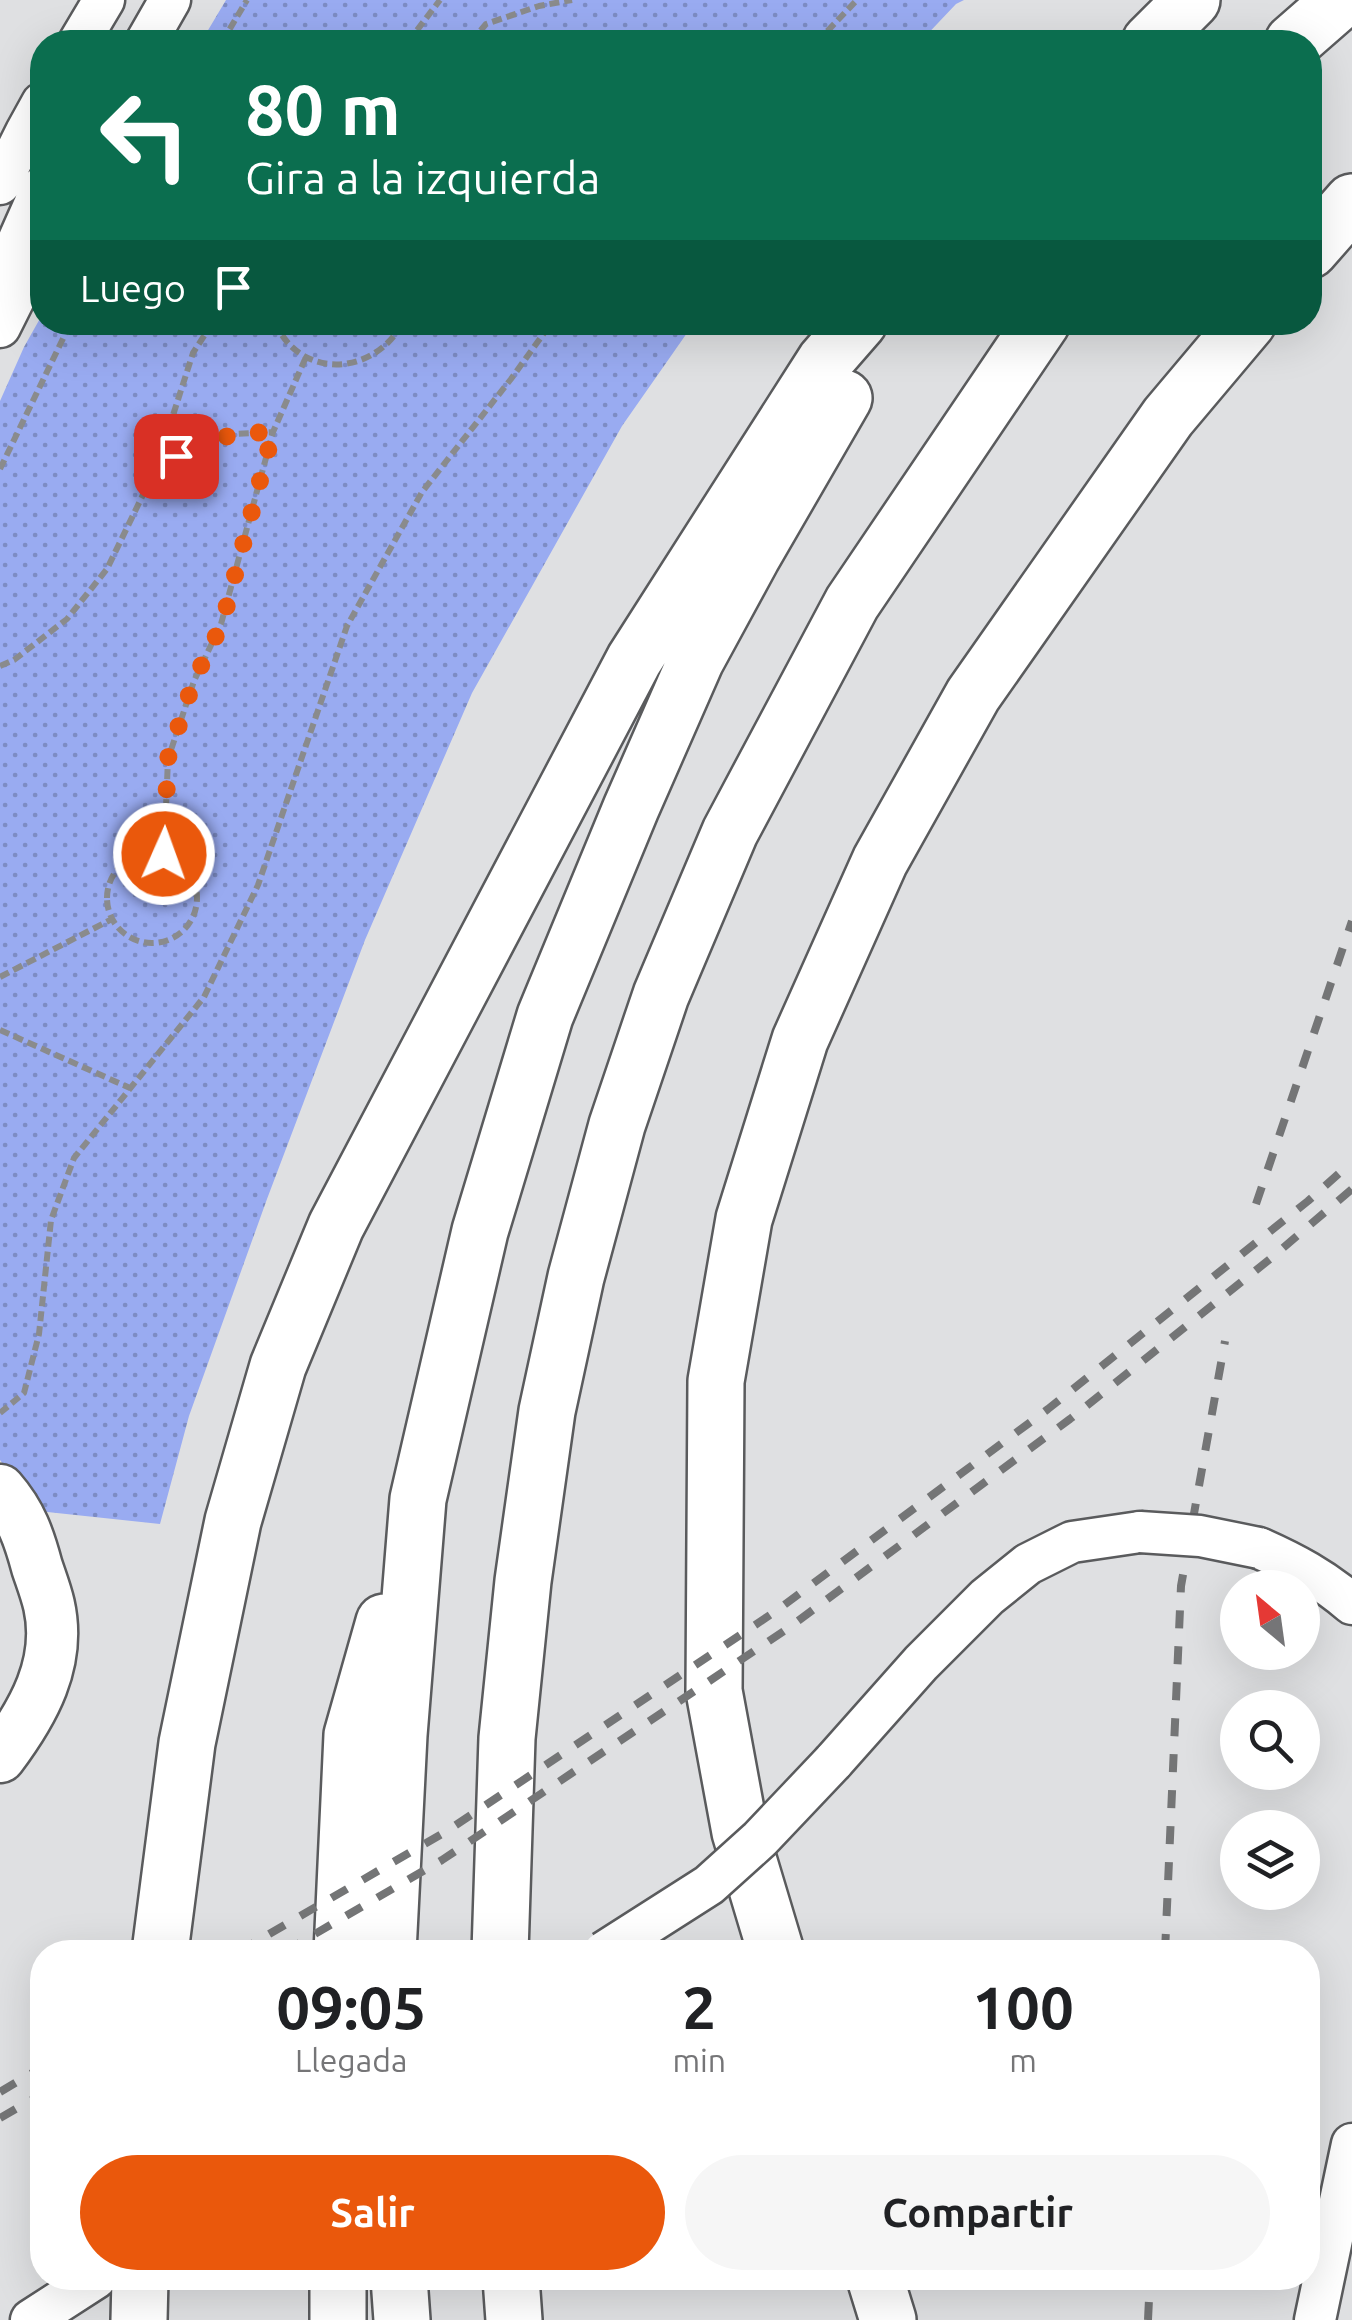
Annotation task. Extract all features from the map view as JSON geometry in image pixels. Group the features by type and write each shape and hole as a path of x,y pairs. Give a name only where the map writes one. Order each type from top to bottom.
{"highway":[{"path":"1162,30 1192,0"},
{"path":"1307,30 1341,0"},
{"path":"1322,236 1352,202"},
{"path":"162,1940 187,1743 233,1521 278,1366 336,1226 634,660 825,361 848,335"},
{"path":"343,1940 352,1735 418,1499 480,1231 546,1016 696,660 847,393 888,335"},
{"path":"500,1940 507,1738 547,1411 576,1276 617,1125 661,995 730,832 852,603 1033,335"},
{"path":"772,1940 740,1832 714,1690 716,1381 744,1220 800,1040 880,861 973,694 1168,417 1237,335"},
{"path":"389,1940 399,1735 418,1499"},
{"path":"139,2320 140,2290"},
{"path":"338,2290 338,2320"},
{"path":"400,2290 402,2320"},
{"path":"512,2290 514,2320"},
{"path":"879,2290 888,2320"}],"main road":[{"path":"0,1490 21,1518 18,1553 50,1608 51,1647 40,1695 0,1757"}],"street":[{"path":"86,30 104,0"},
{"path":"153,30 170,0"},
{"path":"0,184 28,122"},
{"path":"0,282 30,215"},
{"path":"0,327 30,266"},
{"path":"623,1940 709,1884 760,1839 987,1597 1028,1564 1072,1542 1140,1532 1200,1536 1258,1548 1297,1565 1352,1604"},
{"path":"1315,2320 1352,2144"},
{"path":"31,2320 76,2290"}],"path":[{"path":"229,30 247,0"},
{"path":"417,30 440,0"},
{"path":"532,0 539,6"},
{"path":"481,30 486,24 539,6 572,0"},
{"path":"828,30 857,0"},
{"path":"0,469 66,335"},
{"path":"0,666 14,660 67,619 106,569 156,468 193,353 204,335"},
{"path":"284,335 306,357 328,364 350,364 372,357 395,335"},
{"path":"0,1413 24,1393 39,1334 51,1220 74,1158 204,997 258,885 347,626 422,492 543,335"},
{"path":"164,854 168,758 194,680 222,624 273,432 306,357"},
{"path":"156,468 195,444 234,434 273,432"},
{"path":"149,852 178,860 189,870 196,884 195,913 176,936 163,942 133,940 112,920 106,890 121,864 149,852"},
{"path":"0,977 112,920"},
{"path":"0,1030 130,1088"}],"shaded area":[{"path":"226,0 964,0 931,30 208,30"},
{"path":"31,335 686,335 622,426 472,693 365,940 267,1199 189,1416 160,1524 38,1511 0,1460 0,401"}],"railway":[{"path":"1256,1204 1352,921"},
{"path":"259,1940 447,1831 776,1611 1048,1409 1352,1162"},
{"path":"305,1940 442,1860 787,1629 1070,1419 1352,1189"},
{"path":"1166,1940 1181,1586 1225,1341"},
{"path":"0,2092 30,2074"},
{"path":"0,2118 30,2101"},
{"path":"1148,2320 1149,2290"}],"route":[{"path":"164,854 168,758 194,680 222,624 273,432 234,434 195,444 176,456"}]}
